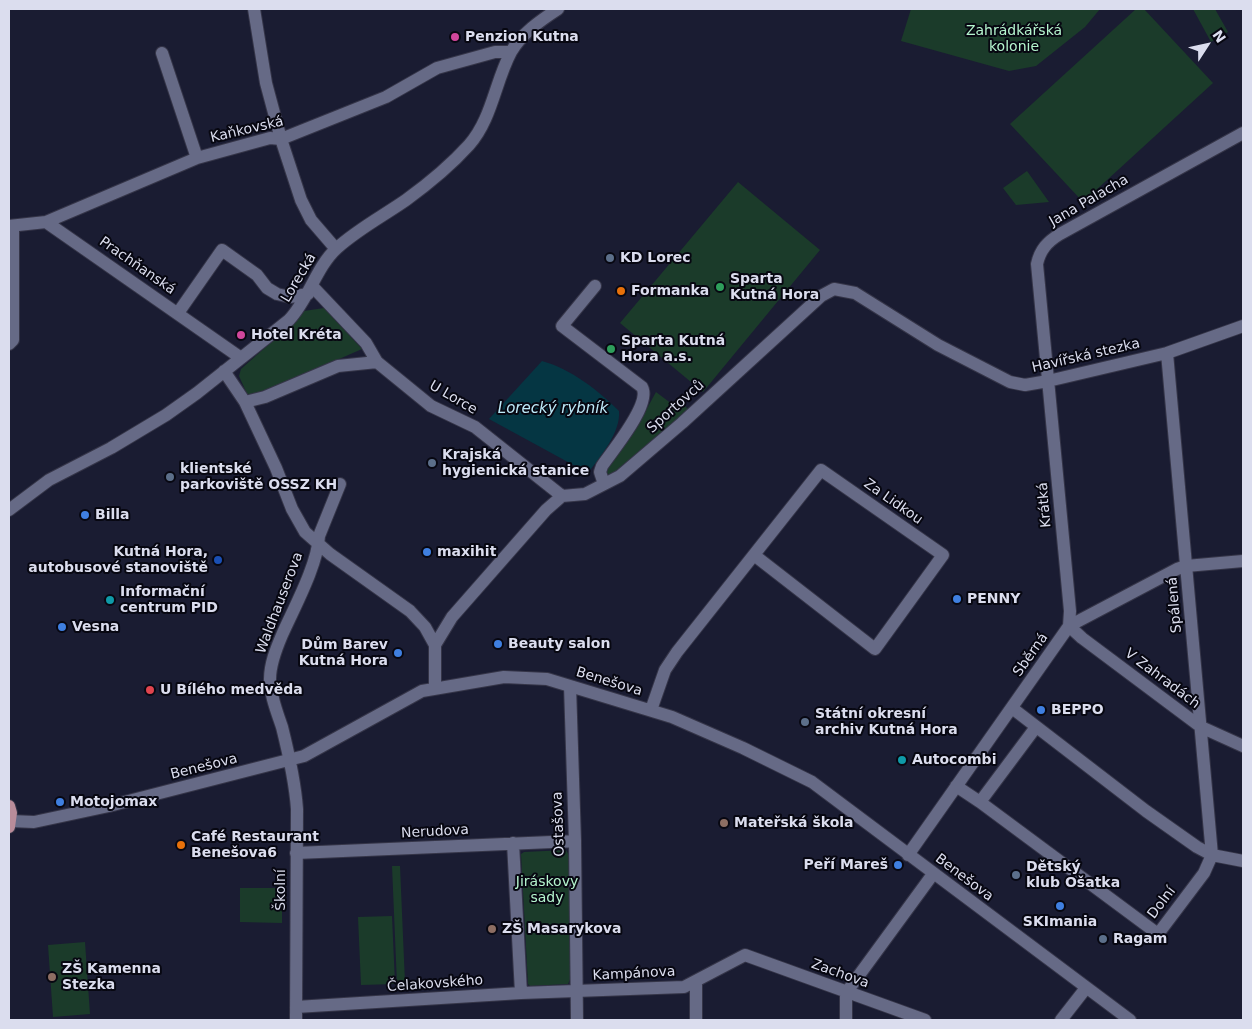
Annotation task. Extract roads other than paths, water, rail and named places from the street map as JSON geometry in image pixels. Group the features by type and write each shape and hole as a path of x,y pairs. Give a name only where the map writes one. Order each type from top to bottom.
{"main road":[{"path":"9,806 10,824"}],"street":[{"path":"254,9 266,83 281,139 301,200 311,220 336,249"},
{"name":"Lorecká","path":"9,510 49,480 106,451 166,415 289,320 310,290 328,258 336,249 436,178 470,144 490,106 511,52 534,27 558,9"},
{"name":"Kaňkovská","path":"46,222 197,158 270,138 281,139 386,97 438,68 495,52 511,52"},
{"path":"162,53 197,158"},
{"name":"Jana Palacha","path":"1048,381 1037,264 1042,249 1048,242 1060,234 1243,133"},
{"path":"9,344 13,340 11,226 46,222"},
{"name":"Prachňanská","path":"46,222 178,312 241,358"},
{"path":"178,312 222,250 257,274 267,288 278,294 290,297 310,290"},
{"name":"Sportovců","path":"595,286 562,326 642,387 644,391 644,397 633,422 602,466 600,472 604,484"},
{"name":"Havířská stezka","path":"834,289 854,293 938,345 1010,382 1025,385 1167,353 1243,326"},
{"name":"Sportovců","path":"562,496 578,496 620,476 682,423 805,309 821,296 834,289"},
{"name":"U Lorce","path":"310,290 366,343 377,362 431,406 475,428 562,496"},
{"name":"Spálená","path":"1167,353 1212,855"},
{"path":"245,402 266,397 338,366 377,362"},
{"name":"Waldhauserova","path":"224,372 245,402 298,521 305,532 319,545 410,611 425,627 435,644"},
{"name":"Krátká","path":"1048,381 1070,610 1069,626"},
{"name":"Za Lidkou","path":"651,710 665,670 673,657 821,470 942,556 879,653 754,555"},
{"name":"Waldhauserova","path":"291,760 273,697 270,679 274,654 313,562 319,545 321,530 340,484"},
{"path":"435,688 435,644 452,617 539,518 562,496"},
{"name":"Sběrná","path":"908,855 1069,626 1177,569 1186,566 1243,561"},
{"name":"V Zahradách","path":"1069,626 1082,638 1201,727 1243,746"},
{"name":"Benešova","path":"10,824 34,822 100,808 304,756 422,691 504,677 537,678 651,710 700,728 804,778 839,802 1130,1020"},
{"name":"Ostašova","path":"570,686 575,841 577,1020"},
{"path":"1012,708 1146,811 1197,847 1212,855 1243,861"},
{"path":"980,802 1036,727"},
{"name":"Školní","path":"291,760 296,788 297,809 296,1014"},
{"name":"Dolní","path":"956,786 1158,934 1204,873 1212,855"},
{"name":"Nerudova","path":"296,853 575,841"},
{"path":"513,843 522,993"},
{"path":"846,1020 846,993 933,874"},
{"name":"Kampánova","path":"576,992 684,987 745,956"},
{"name":"Zachova","path":"745,956 925,1020"},
{"path":"696,982 696,1020"},
{"path":"1061,1020 1086,988"},
{"name":"Čelakovského","path":"296,1014 522,993 576,992"}],"water":[{"name":"Lorecký rybník","path":"542,361 563,369 584,381 619,411 619,419 613,436 604,452 588,473 489,419"}],"place":[{"name":"Penzion Kutna","path":"455,37"},
{"name":"KD Lorec","path":"610,258"},
{"name":"Sparta Kutná Hora","path":"720,287"},
{"name":"Formanka","path":"621,291"},
{"name":"Hotel Kréta","path":"241,335"},
{"name":"Sparta Kutná Hora a.s.","path":"611,349"},
{"name":"Krajská hygienická stanice","path":"432,463"},
{"name":"klientské parkoviště OSSZ KH","path":"170,477"},
{"name":"Billa","path":"85,515"},
{"name":"maxihit","path":"427,552"},
{"name":"Kutná Hora, autobusové stanoviště","path":"218,560"},
{"name":"PENNY","path":"957,599"},
{"name":"Informační centrum PID","path":"110,600"},
{"name":"Vesna","path":"62,627"},
{"name":"Beauty salon","path":"498,644"},
{"name":"Dům Barev Kutná Hora","path":"398,653"},
{"name":"U Bílého medvěda","path":"150,690"},
{"name":"BEPPO","path":"1041,710"},
{"name":"Státní okresní archiv Kutná Hora","path":"805,722"},
{"name":"Autocombi","path":"902,760"},
{"name":"Motojomax","path":"60,802"},
{"name":"Mateřská škola","path":"724,823"},
{"name":"Café Restaurant Benešova6","path":"181,845"},
{"name":"Peří Mareš","path":"898,865"},
{"name":"Dětský klub Ošatka","path":"1016,875"},
{"name":"SKImania","path":"1060,906"},
{"name":"ZŠ Masarykova","path":"492,929"},
{"name":"Ragam","path":"1103,939"},
{"name":"ZŠ Kamenna Stezka","path":"52,977"}],"park label":[{"name":"Zahrádkářská kolonie","path":"1014,40"},
{"name":"Jiráskovy sady","path":"547,890"}]}
